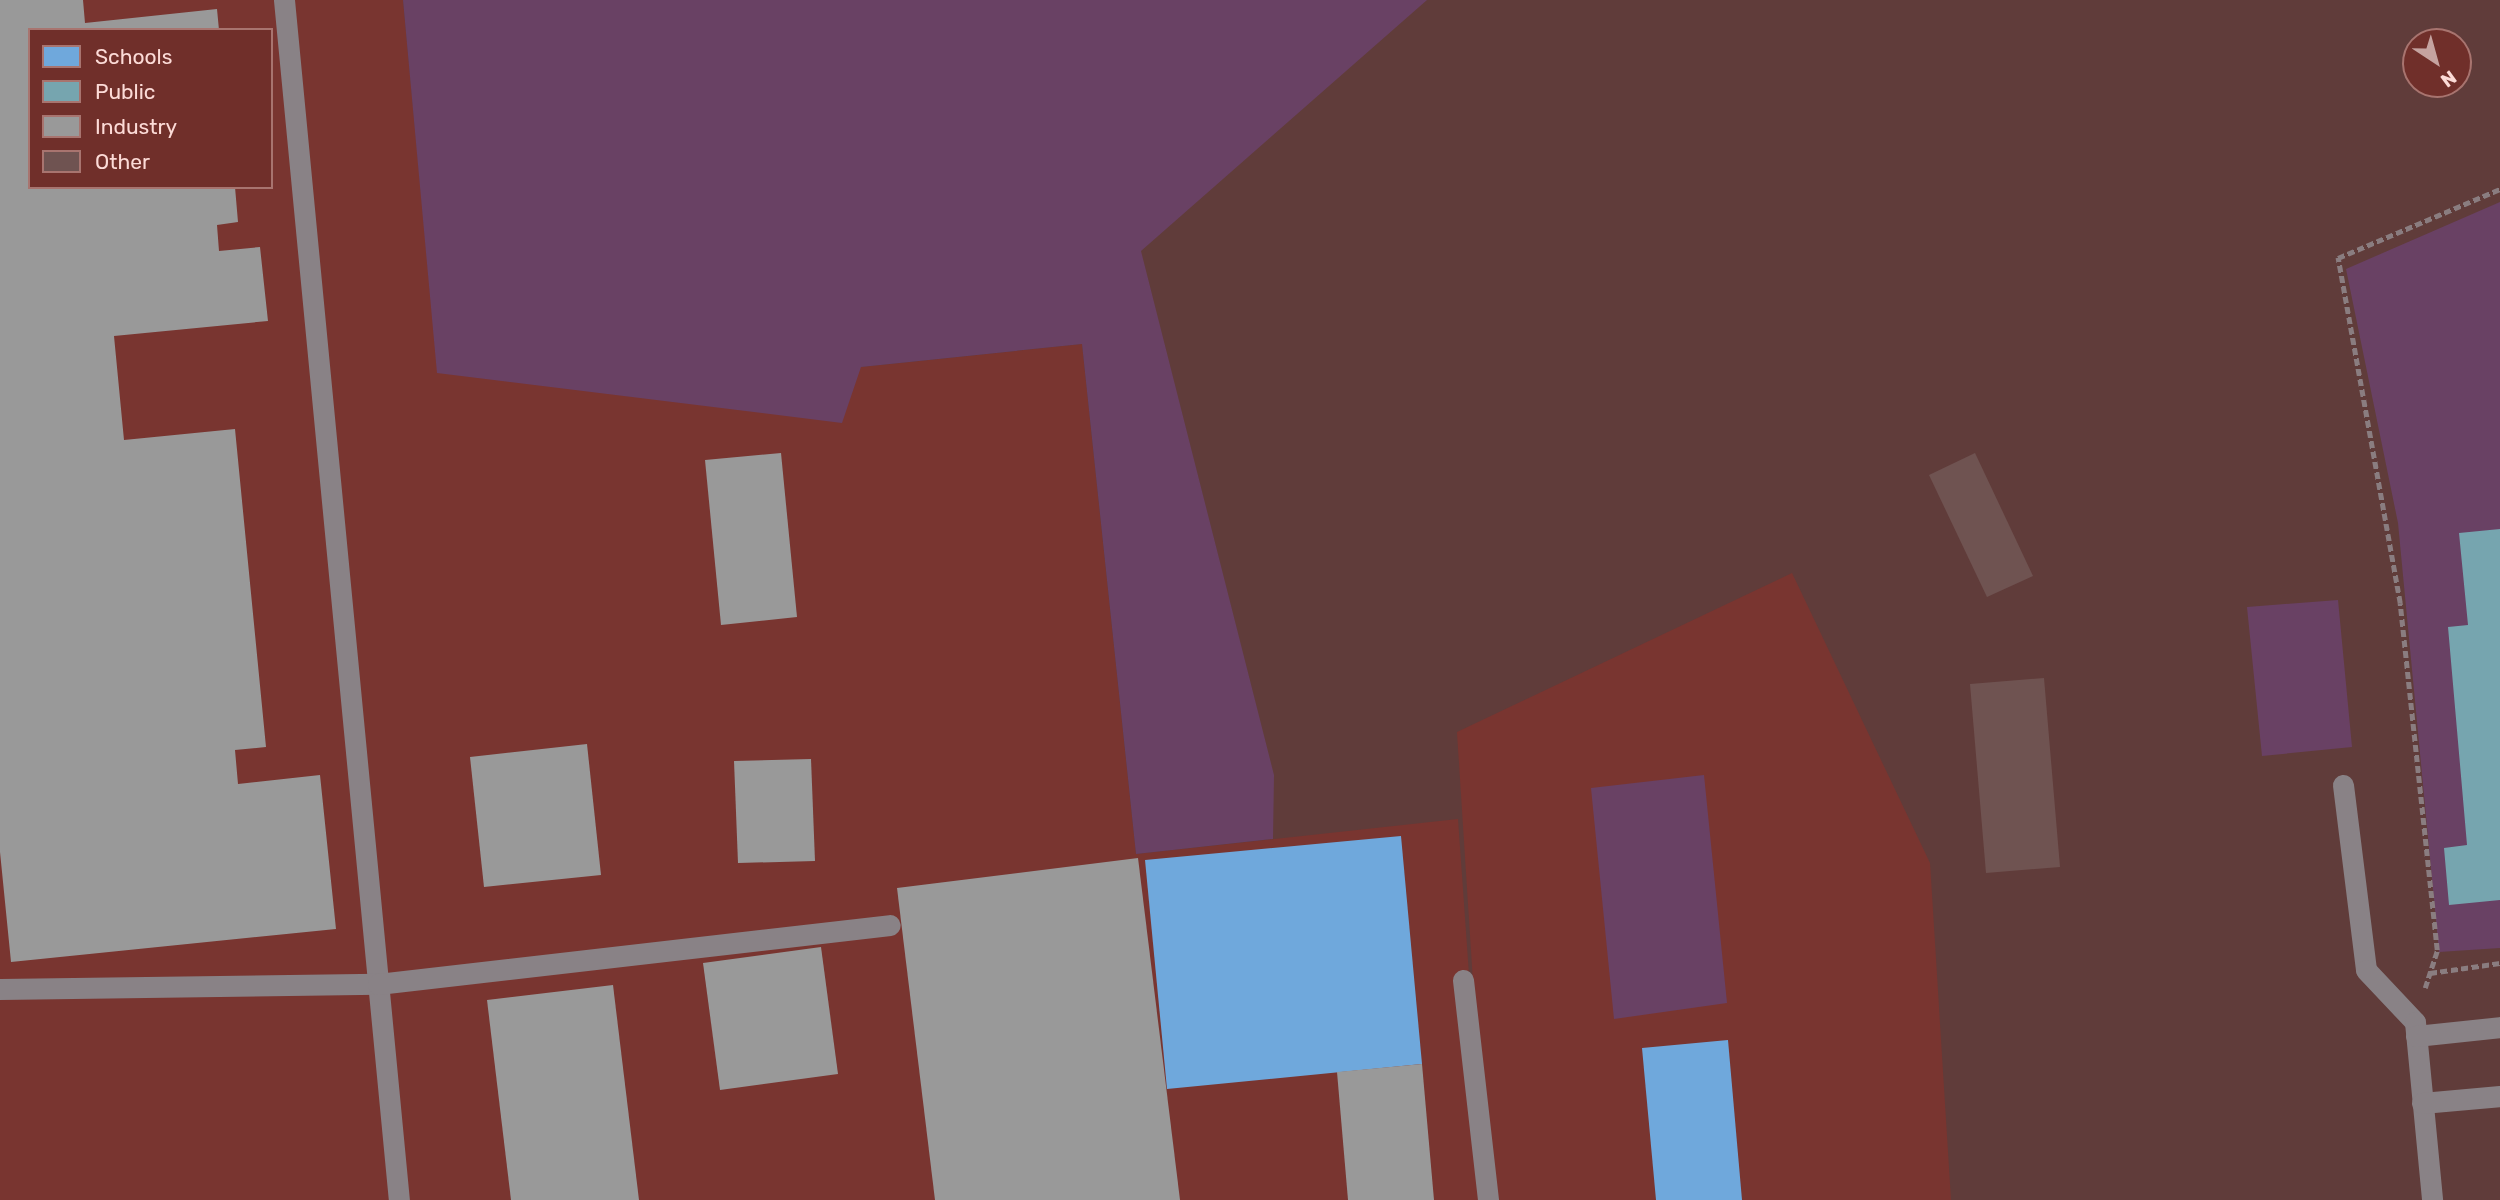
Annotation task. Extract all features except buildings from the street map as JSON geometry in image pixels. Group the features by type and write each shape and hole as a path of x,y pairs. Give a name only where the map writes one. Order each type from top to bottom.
{"lane":[{"path":"284,0 399,1200"},
{"path":"2343,785 2366,970 2415,1029 2432,1200"},
{"path":"0,989 378,984 890,925"},
{"path":"1463,980 1488,1200"},
{"path":"2415,1029 2500,1027"},
{"path":"2422,1103 2500,1096"}],"path":[{"path":"2415,1029 2437,950 2400,603 2338,258 2500,189"},
{"path":"2430,973 2500,963"}],"shaded area":[{"path":"0,0 403,0 438,373 861,367 1082,344 1136,854 1458,819 1485,1200 0,1200"},
{"path":"403,0 1427,0 1141,251 1274,775 1273,839 1136,854 1082,344 861,367 842,423 437,373"},
{"path":"2500,202 2500,948 2439,952 2398,523 2346,269"},
{"path":"1792,573 1930,863 1951,1200 1487,1200 1457,732"},
{"path":"2338,600 2352,747 2262,756 2247,607"},
{"path":"1704,775 1727,1003 1614,1019 1591,788"}]}
